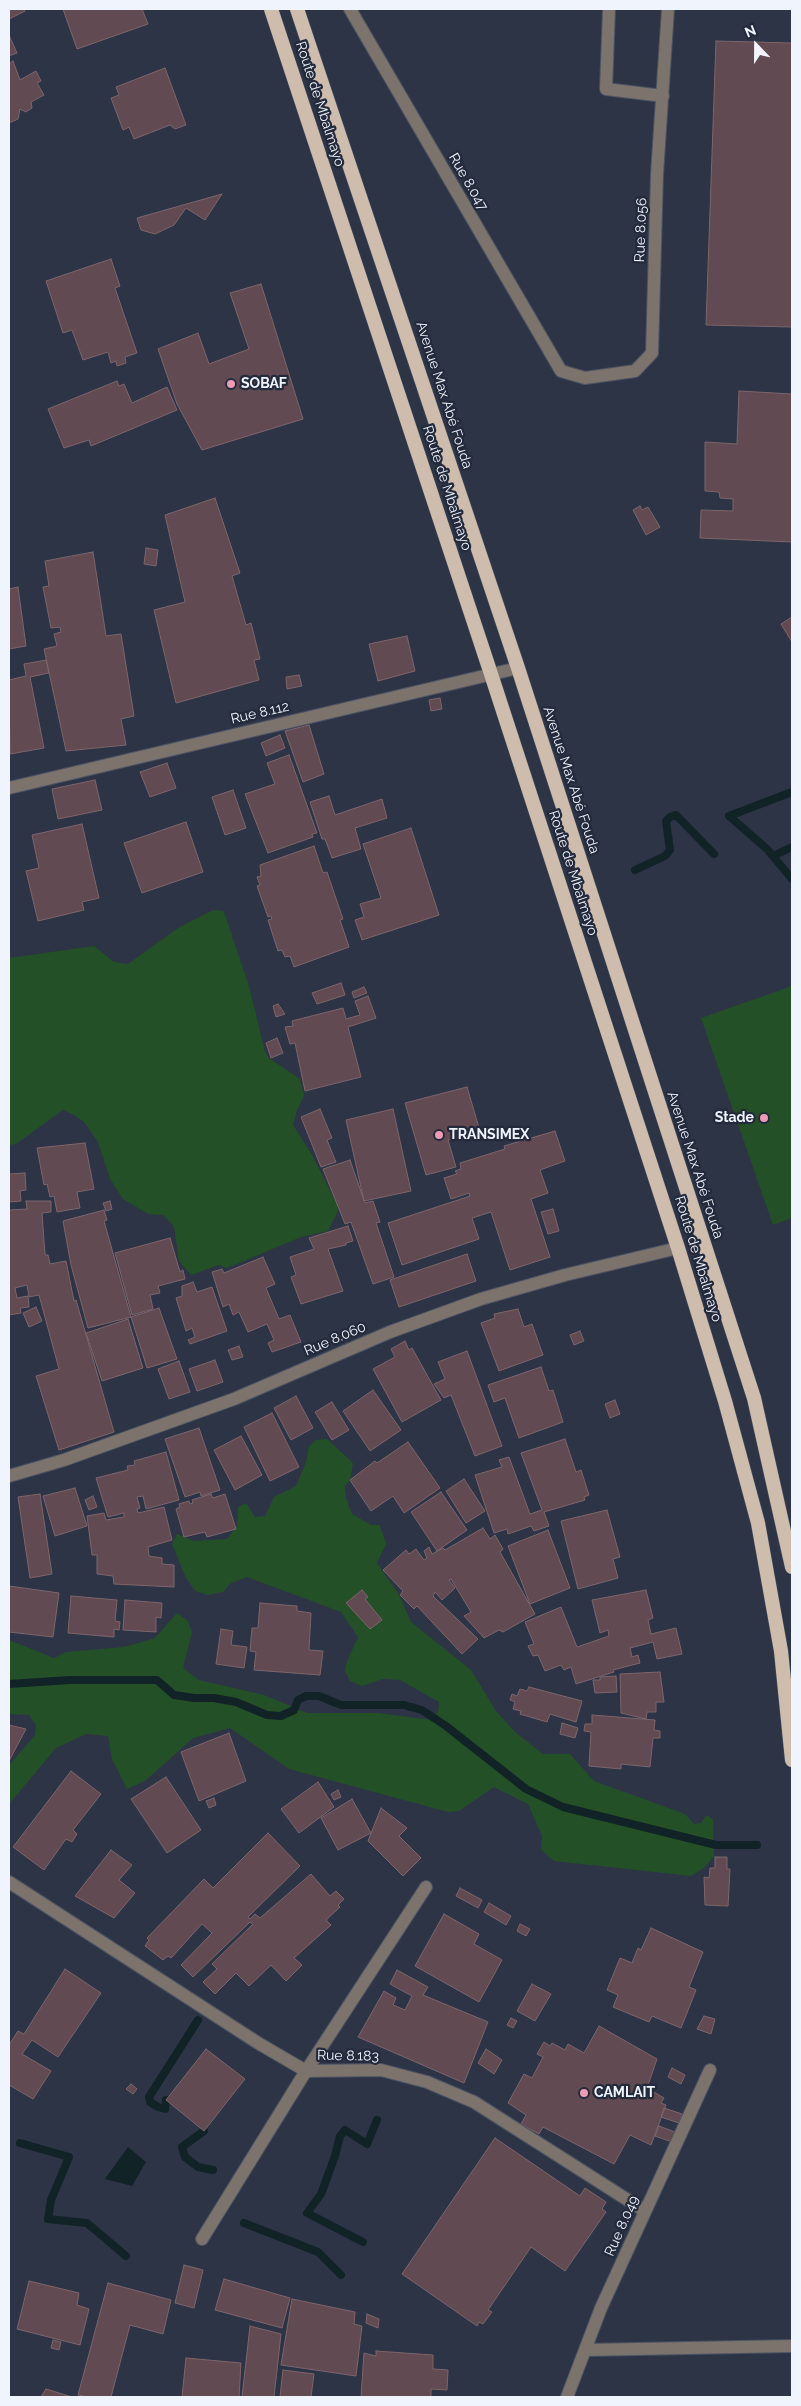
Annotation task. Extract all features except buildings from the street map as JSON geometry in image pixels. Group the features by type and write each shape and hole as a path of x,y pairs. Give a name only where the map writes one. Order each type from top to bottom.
{"highway":[{"name":"Route de Mbalmayo","path":"271,9 492,674 678,1248 725,1401 758,1524 781,1651 792,1760"},
{"name":"Avenue Max Abé Fouda","path":"298,9 518,668 754,1398 792,1566"}],"street":[{"name":"Rue 8.047","path":"350,9 561,371"},
{"path":"609,9 606,88 663,96"},
{"name":"Rue 8.056","path":"561,371 585,378 635,371 652,352 657,174 668,9"},
{"name":"Rue 8.112","path":"9,788 518,668"},
{"name":"Rue 8.060","path":"9,1476 64,1460 234,1399 381,1336 481,1299 565,1275 678,1248"},
{"name":"Rue 8.183","path":"9,1882 258,2044 306,2070 381,2070 427,2082 474,2102 645,2211"},
{"path":"202,2239 306,2070 426,1887"},
{"name":"Rue 8.049","path":"567,2397 601,2308 710,2070"},
{"path":"585,2350 792,2346"}],"green space":[{"path":"213,910 224,911 249,986 265,1052 269,1058 300,1079 304,1096 297,1110 293,1125 311,1153 337,1204 338,1211 328,1231 301,1237 227,1268 219,1265 191,1275 179,1261 174,1226 163,1215 148,1214 123,1199 110,1179 98,1142 84,1122 63,1110 16,1144 9,1145 9,958 94,946 114,962 128,964 178,928"},
{"name":"Stade","path":"792,986 792,1218 773,1225 701,1018"},
{"path":"327,1439 353,1463 350,1480 345,1486 346,1498 352,1514 371,1525 380,1525 386,1544 377,1563 398,1593 411,1622 471,1670 496,1711 515,1732 543,1754 570,1754 594,1781 685,1814 694,1824 701,1823 706,1815 713,1819 714,1856 704,1868 691,1876 554,1861 541,1850 542,1836 528,1804 494,1787 459,1811 448,1812 289,1769 230,1728 193,1738 145,1781 127,1789 112,1759 108,1736 86,1734 56,1748 9,1804 9,1765 35,1735 36,1725 29,1715 9,1714 9,1640 54,1658 66,1652 124,1647 155,1638 177,1613 188,1621 192,1632 183,1668 199,1680 264,1695 307,1713 378,1713 432,1720 438,1712 439,1702 400,1680 383,1679 362,1686 350,1681 345,1671 347,1661 358,1637 341,1612 247,1577 231,1583 223,1592 208,1595 195,1591 186,1578 172,1544 177,1534 194,1541 227,1539 237,1526 238,1507 246,1503 255,1517 265,1516 274,1497 296,1486 306,1462 309,1446 316,1440"}],"shaded area":[{"path":"128,2147 146,2162 132,2186 105,2179"}],"waterway":[{"path":"792,792 729,816 767,849 792,879"},
{"path":"635,870 665,856 670,850 666,821 676,815 714,854"},
{"path":"773,856 792,847"},
{"path":"9,1684 70,1680 157,1680 174,1695 214,1698 236,1702 267,1715 281,1716 294,1710 298,1700 306,1696 319,1696 341,1705 404,1705 422,1710 446,1726 526,1789 563,1807 716,1845 757,1845"},
{"path":"166,2100 165,2109 150,2102 149,2097 198,2020"},
{"path":"363,2242 307,2213 321,2194 340,2136 345,2130 367,2144 377,2120"},
{"path":"204,2131 182,2147 185,2157 198,2167 213,2170"},
{"path":"20,2143 69,2157 51,2200 48,2219 87,2223 126,2256"},
{"path":"244,2223 318,2252 341,2275"}],"place":[{"name":"SOBAF","path":"231,384"},
{"name":"Stade","path":"764,1118"},
{"name":"TRANSIMEX","path":"439,1135"},
{"name":"CAMLAIT","path":"584,2093"}]}
